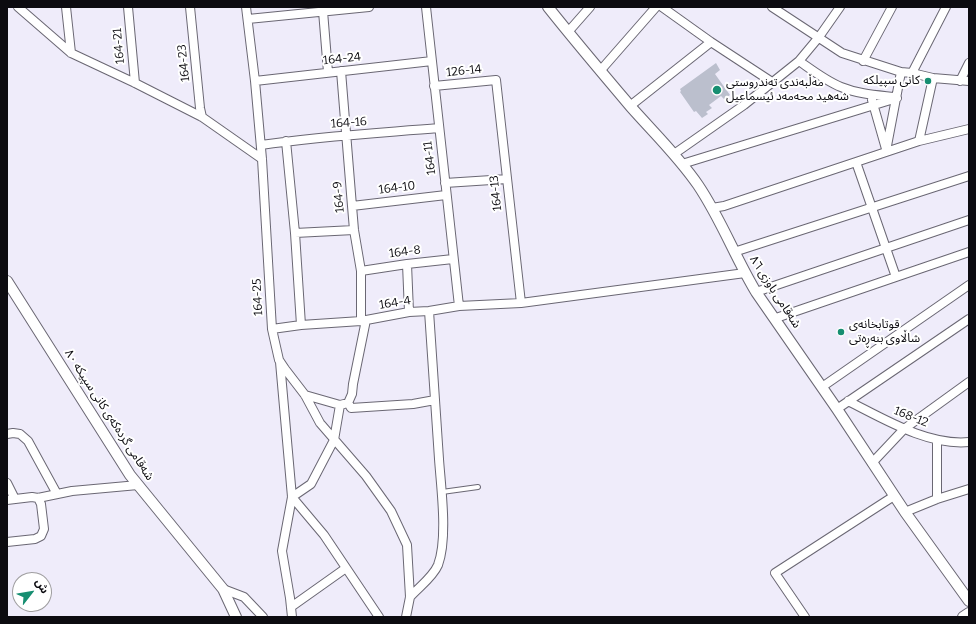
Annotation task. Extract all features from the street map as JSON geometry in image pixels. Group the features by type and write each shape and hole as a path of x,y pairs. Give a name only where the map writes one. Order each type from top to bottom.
{"street":[{"path":"18,7 71,53 202,117 262,159"},
{"path":"66,7 71,53"},
{"name":"164-21","path":"128,7 134,83"},
{"name":"164-23","path":"190,7 202,117"},
{"name":"164-25","path":"246,7 255,81 262,159 272,330 279,360 305,395 320,423 366,476 391,511 407,545 410,597"},
{"path":"248,19 307,10 323,11 370,7"},
{"name":"164-11","path":"426,7 459,306"},
{"name":"شەقامی باوزی ٨٦","path":"548,7 630,106 674,154 698,185 712,208 756,292 776,318 905,512 969,601"},
{"path":"568,32 590,7"},
{"path":"600,70 656,7"},
{"path":"662,7 711,42 772,82"},
{"path":"772,7 782,10 842,53 901,72 933,78 969,81"},
{"path":"674,154 744,105 798,61 819,37 840,7"},
{"path":"863,60 892,7"},
{"path":"912,73 946,7"},
{"path":"323,11 328,72"},
{"path":"630,106 711,42"},
{"name":"164-24","path":"255,81 432,61"},
{"path":"798,61 841,87 896,98"},
{"path":"960,81 969,63"},
{"name":"164-9","path":"341,71 354,230 361,271 363,320 352,384 352,394 348,403"},
{"path":"886,151 901,72"},
{"path":"919,141 933,78"},
{"name":"126-14","path":"434,86 496,80"},
{"name":"164-13","path":"496,80 521,303"},
{"path":"871,94 886,151"},
{"path":"682,164 896,98"},
{"name":"164-16","path":"260,145 346,135 439,128"},
{"path":"712,208 724,206 919,141 968,132"},
{"path":"286,141 295,233 301,325"},
{"path":"856,162 896,277"},
{"path":"734,252 969,176"},
{"path":"446,183 507,179"},
{"name":"164-10","path":"352,206 446,195"},
{"path":"756,292 969,220"},
{"path":"295,233 354,230"},
{"path":"776,318 969,252"},
{"name":"164-8","path":"361,271 453,259"},
{"path":"407,264 409,312"},
{"name":"164-4","path":"272,330 301,325 363,320 409,312 459,306 521,303 745,273"},
{"name":"شەقامی گردەکەی کانی سپیکە ٨٠","path":"7,282 130,475 223,589 236,617"},
{"path":"822,387 969,285"},
{"path":"406,617 410,597 432,574 437,566 440,557 443,533 442,492 429,310"},
{"path":"837,409 969,319"},
{"path":"279,360 292,497 282,551 292,617"},
{"path":"872,463 904,429 969,382"},
{"path":"305,395 340,405 348,403 351,408 414,404 435,400"},
{"name":"168-12","path":"848,402 904,429 937,440 962,443 969,442"},
{"path":"292,497 311,484 334,440 340,405"},
{"path":"7,434 13,432 20,434 28,441 57,494"},
{"path":"937,440 937,499"},
{"path":"7,483 11,500 32,497 38,498 72,490 138,486"},
{"path":"905,512 937,499 969,489"},
{"path":"805,617 775,573 894,496"},
{"path":"292,497 324,535 379,617"},
{"path":"7,542 35,539 41,536 44,529 41,504 38,498"},
{"path":"291,607 346,568"},
{"path":"223,589 244,597 263,617"},
{"path":"963,617 969,613"}],"lane":[{"path":"442,492 478,487"}],"building":[{"name":"مەڵبەندی تەندروستی شەهید محەمەد ئیسماعیل","path":"716,63 720,70 715,74 730,95 724,99 721,96 709,105 712,108 706,112 708,114 702,118 696,111 694,112 680,92 680,89"}],"place":[{"name":"کانی سپیلکە","path":"928,81"},
{"name":"مەڵبەندی تەندروستی شەهید محەمەد ئیسماعیل","path":"717,90"},
{"name":"قوتابخانەی شاڵاوی بنەڕەتی","path":"841,332"}]}
